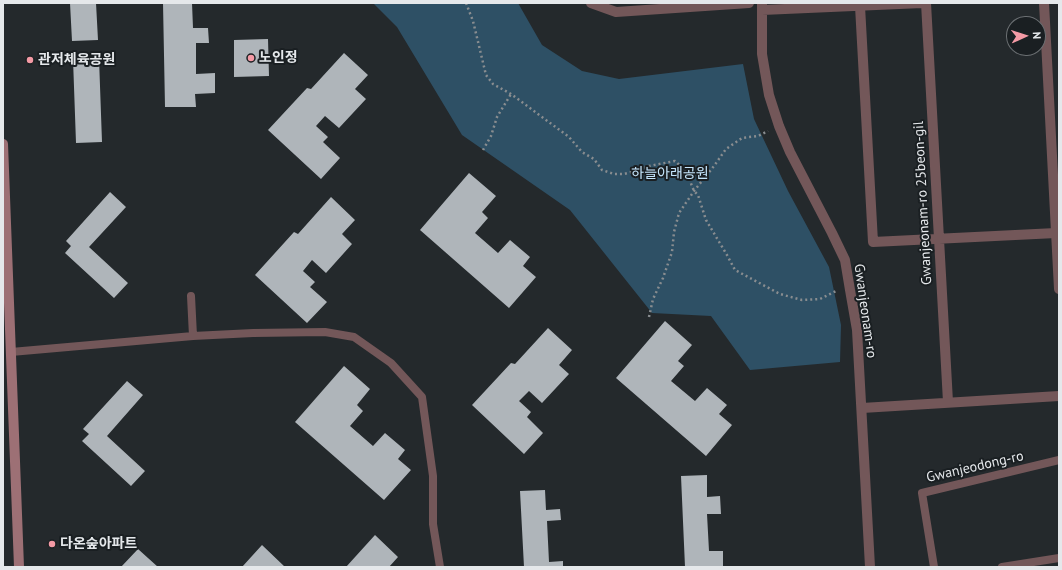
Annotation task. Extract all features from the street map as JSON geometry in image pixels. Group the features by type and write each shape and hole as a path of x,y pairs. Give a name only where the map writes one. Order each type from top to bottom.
{"main road":[{"path":"3,144 19,567"}],"street":[{"path":"591,3 616,12 688,5 749,3"},
{"path":"762,7 922,3"},
{"name":"Gwanjeonam-ro 25beon-gil","path":"926,3 948,402"},
{"path":"1044,3 1059,288"},
{"path":"855,5 872,242 1056,233"},
{"name":"Gwanjeonam-ro","path":"762,7 762,54 769,95 779,126 790,152 832,233 844,260 857,330 870,567"},
{"path":"862,408 1059,396"}],"lane":[{"path":"191,296 193,336"},
{"path":"11,352 193,336 325,332 354,338 391,363 422,396 433,476 433,524 440,567"},
{"name":"Gwanjeodong-ro","path":"934,567 922,493 1059,460"},
{"path":"1002,567 1059,558"}],"path":[{"path":"466,3 473,21 486,75 493,84 510,94 569,137 582,152 594,159 602,170 614,174 624,174 649,166 675,161 686,171 694,191 698,195 706,220 735,270 780,294 802,300 820,299 841,288"},
{"path":"483,150 491,136 497,117 510,94"},
{"path":"649,317 653,299 663,278 672,252 674,232 679,213 726,149 742,138 758,136 779,126"}],"green space":[{"name":"하늘아래공원","path":"373,3 518,3 542,45 582,71 619,79 743,64 754,119 788,191 829,267 841,325 840,362 750,370 711,316 652,313 570,210 462,135 397,27"}],"building":[{"path":"70,3 96,3 98,40 72,41"},
{"path":"163,3 192,3 193,28 208,28 209,43 196,43 196,74 215,73 215,93 195,94 196,107 165,107"},
{"name":"노인정","path":"268,39 269,76 234,77 234,40"},
{"path":"344,53 368,75 355,89 366,99 339,128 325,116 316,126 328,137 323,142 340,158 321,179 268,130 307,88 311,89"},
{"path":"99,58 102,142 76,143 73,59"},
{"path":"469,173 496,196 482,212 488,218 475,233 498,253 510,240 530,257 523,266 536,277 509,308 420,230"},
{"path":"110,192 126,207 89,247 128,283 114,298 65,253 71,246 66,241"},
{"path":"331,197 355,220 342,234 352,244 326,273 312,260 303,271 315,282 310,287 327,302 307,323 255,275 294,232 298,234"},
{"path":"665,321 692,345 678,361 684,366 671,381 695,401 707,388 727,405 719,414 732,425 706,456 616,378"},
{"path":"548,328 572,350 559,365 569,374 542,403 529,391 519,401 531,412 527,417 543,433 524,454 472,405 511,363 515,364"},
{"path":"344,366 370,389 357,405 363,411 350,426 373,446 385,433 405,450 398,459 411,470 384,500 295,422"},
{"path":"127,381 143,395 107,436 145,471 131,486 82,441 89,434 83,429"},
{"path":"707,475 707,497 720,496 721,514 707,514 709,551 723,551 723,567 685,567 681,476"},
{"path":"545,490 546,510 560,509 561,520 547,521 549,562 563,561 563,567 524,567 520,491"},
{"path":"375,535 398,557 389,567 346,567"},
{"path":"262,545 285,567 242,567"},
{"path":"138,549 158,567 121,567"}],"place":[{"name":"노인정","path":"251,58"},
{"name":"관저체육공원","path":"30,60"},
{"name":"다온숲아파트","path":"52,544"}]}
